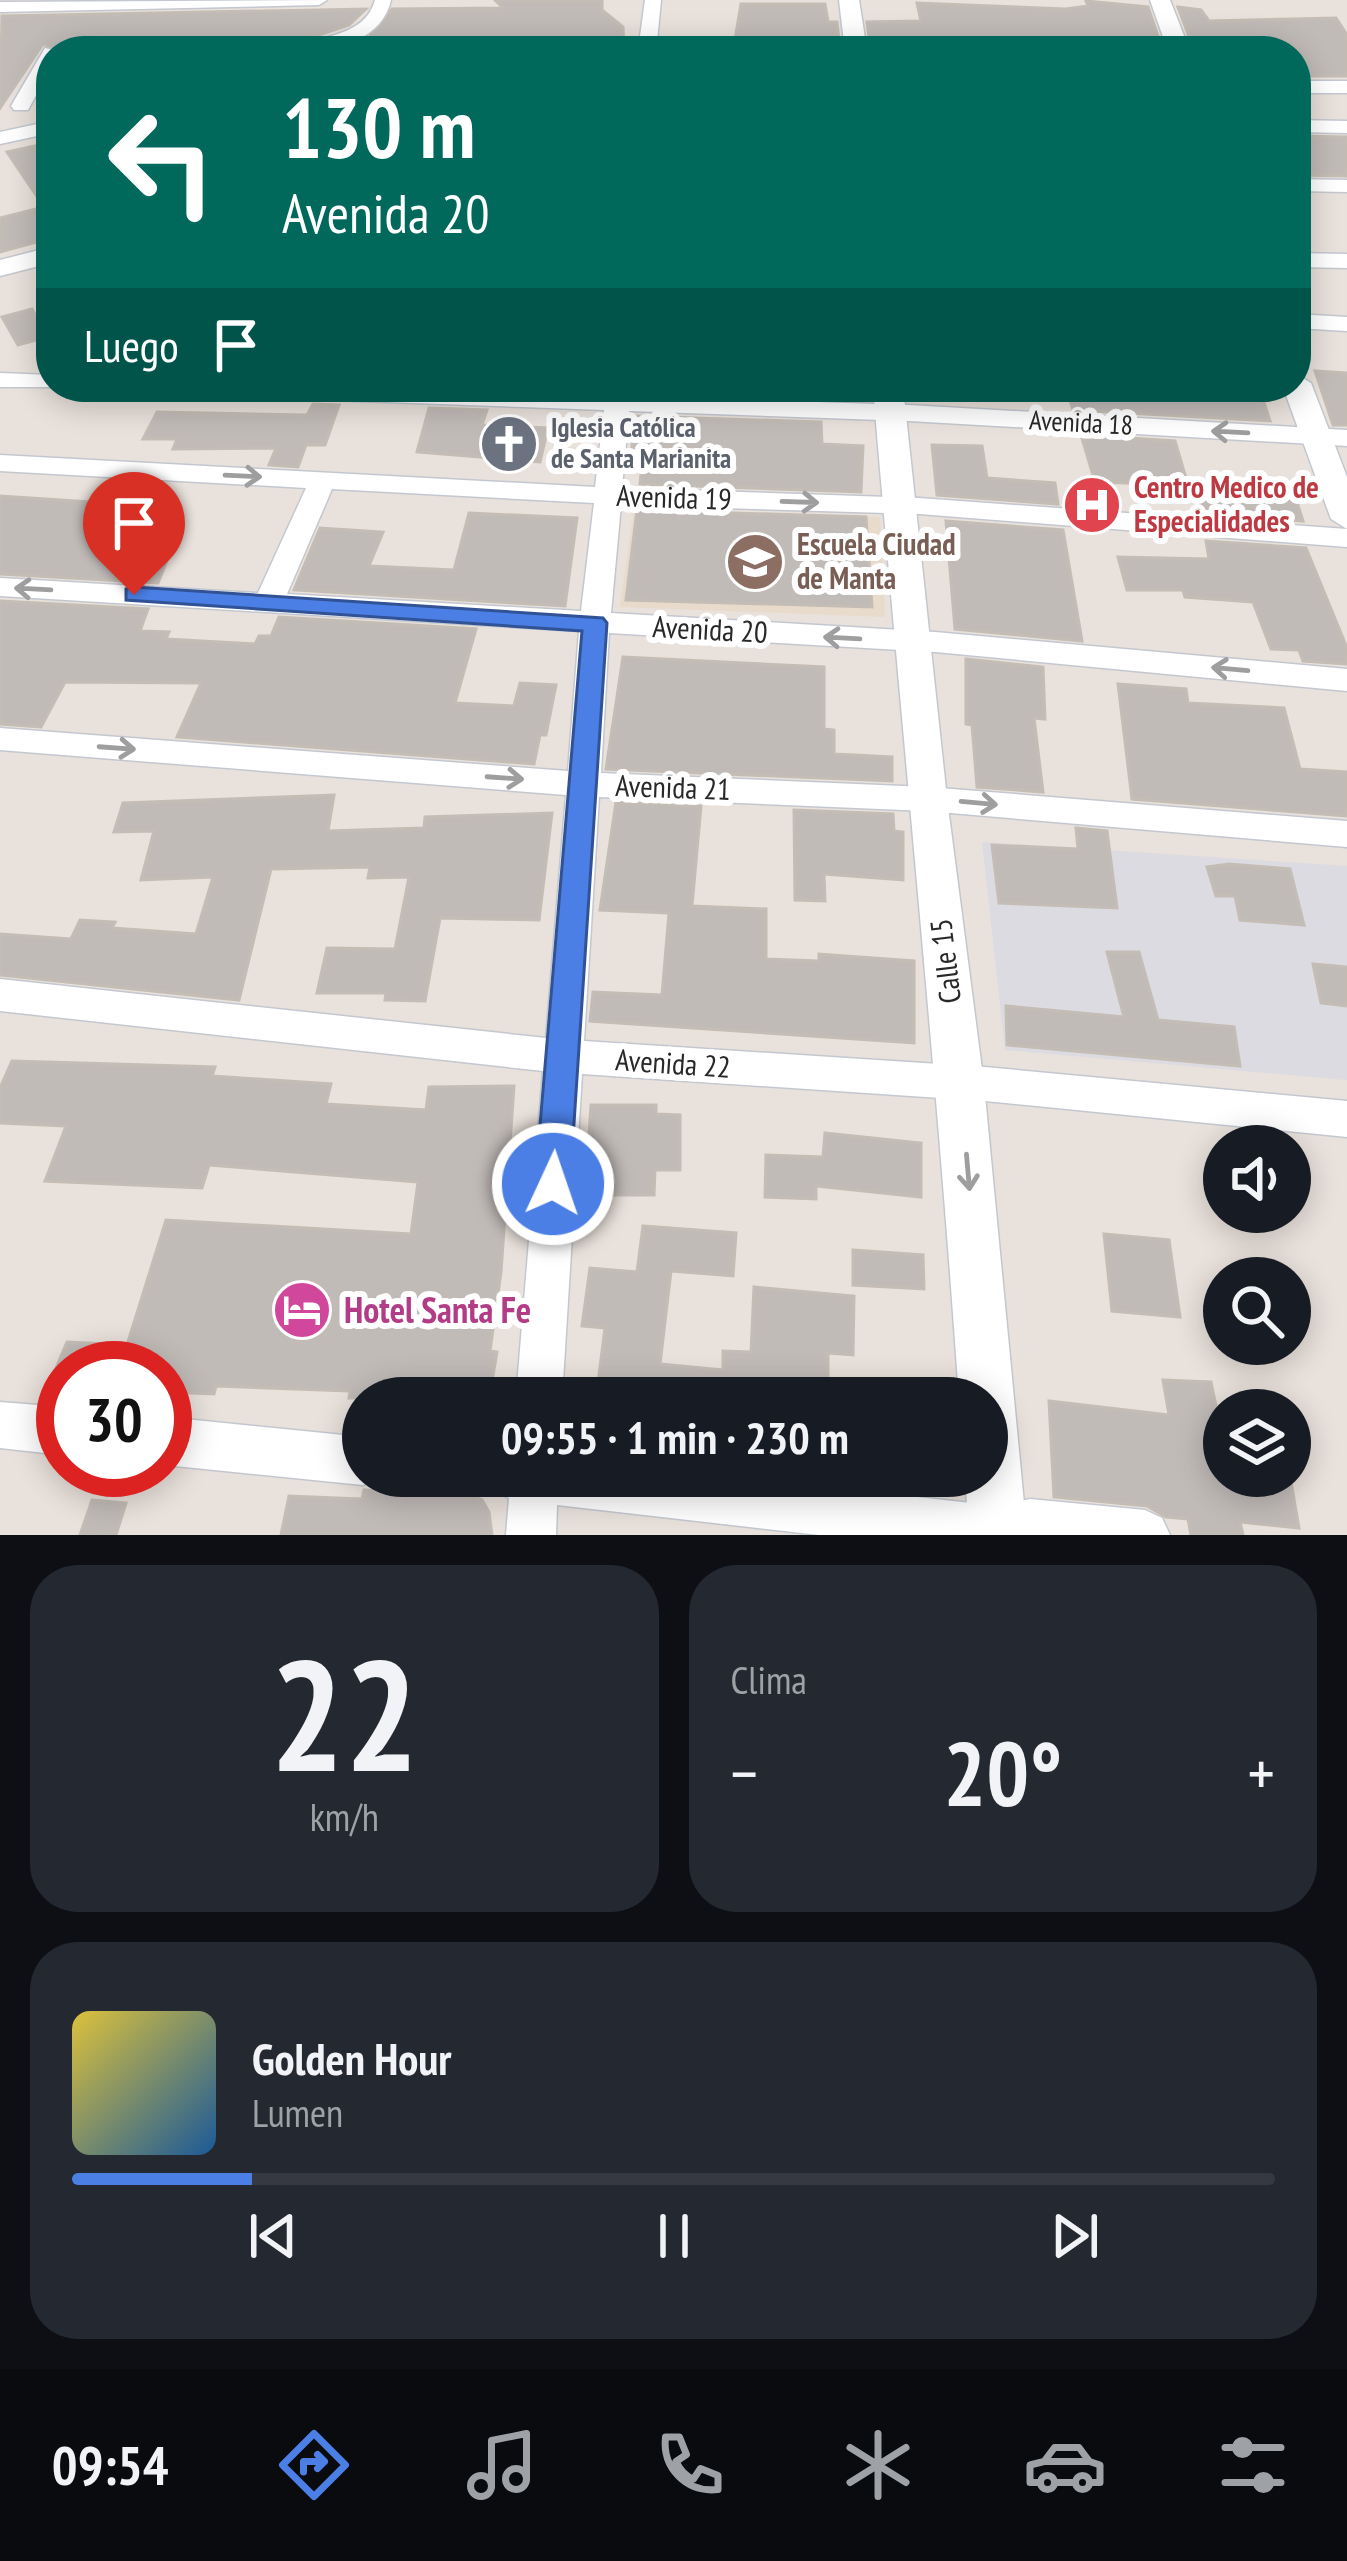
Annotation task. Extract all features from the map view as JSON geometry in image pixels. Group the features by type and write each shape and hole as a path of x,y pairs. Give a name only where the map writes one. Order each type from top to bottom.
{"street":[{"path":"0,7 65,27 319,0"},
{"path":"343,36 377,19 383,0"},
{"path":"648,36 652,0"},
{"path":"849,0 854,36"},
{"path":"1160,0 1173,36"},
{"path":"10,106 36,69"},
{"path":"1311,87 1347,87"},
{"path":"0,138 36,127"},
{"path":"1311,127 1347,127"},
{"path":"1311,185 1347,186"},
{"path":"0,268 36,259"},
{"path":"1311,260 1347,261"},
{"path":"1311,322 1347,324"},
{"path":"0,380 36,381"},
{"path":"540,1377 560,1056 595,623 618,402"},
{"name":"Calle 15","path":"890,402 927,799 961,1085 998,1533"},
{"name":"Avenida 18","path":"913,402 1333,438"},
{"path":"1309,402 1333,438 1347,519"},
{"name":"Avenida 19","path":"0,463 610,496 902,506 1347,538"},
{"path":"268,602 322,481"},
{"name":"Avenida 20","path":"0,587 915,642 1347,680"},
{"name":"Avenida 21","path":"0,739 584,784 927,799 1347,834"},
{"name":"Avenida 22","path":"0,995 560,1056 1347,1119"},
{"path":"0,1425 36,1428"},
{"path":"192,1445 342,1459"},
{"path":"529,1497 531,1535"},
{"path":"696,1497 998,1533 1030,1523 1145,1535"}],"shaded area":[{"name":"Escuela Ciudad de Manta","path":"634,508 880,517 885,617 620,607"},
{"path":"982,842 1347,866 1347,1080 1005,1050"}],"building":[{"path":"495,0 602,0 602,10 623,27 623,36 370,36 392,9 503,8"},
{"path":"1086,1 1148,7 1158,36 869,36 867,22 921,21 917,3 1088,6"},
{"path":"741,4 825,4 828,22 837,22 838,36 736,36"},
{"path":"1178,7 1201,10 1209,21 1336,18 1347,35 1347,76 1311,76 1311,36 1189,36"},
{"path":"366,9 349,25 316,36 36,36 36,54 0,108 2,16"},
{"path":"1311,136 1347,137 1347,176 1311,175"},
{"path":"36,147 36,195 7,152"},
{"path":"36,209 36,242 0,252 0,218"},
{"path":"32,309 36,340 18,345 2,317"},
{"path":"1315,371 1347,373 1347,425 1333,425"},
{"path":"1070,402 1264,402 1270,421 1073,410"},
{"path":"313,404 339,405 325,445 306,445 298,467 269,465 276,448 173,449 177,439 143,439 157,412 307,415"},
{"path":"429,408 487,410 482,425 548,428 540,462 417,452"},
{"path":"634,416 821,422 822,444 863,446 861,492 640,484 642,462 631,462"},
{"path":"1081,435 1175,441 1188,485 1095,482"},
{"path":"932,445 982,446 987,478 1055,483 1058,504 937,495"},
{"path":"1194,489 1295,496 1303,521 1201,514"},
{"path":"0,496 123,504 102,542 173,545 158,583 0,574"},
{"name":"Escuela Ciudad de Manta","path":"637,510 866,517 872,607 626,600"},
{"path":"469,513 577,518 565,606 294,590 320,528 383,532 369,566 454,570"},
{"path":"946,521 1063,530 1082,641 955,629"},
{"path":"1206,541 1306,548 1347,648 1347,664 1303,661 1299,650 1271,649 1253,602 1185,597 1183,590 1127,590 1118,557 1209,559"},
{"path":"0,601 148,609 140,631 169,632 166,639 255,644 259,636 271,636 279,617 476,629 455,703 514,706 520,683 556,685 546,735 540,735 534,764 177,737 201,683 65,682 41,727 0,724"},
{"path":"623,657 824,667 824,729 834,730 834,754 892,757 892,781 606,769"},
{"path":"966,659 1043,667 1045,719 1034,718 1043,792 977,787 972,725 966,724"},
{"path":"1118,684 1186,689 1188,703 1284,708 1300,769 1347,772 1347,816 1132,799"},
{"path":"334,795 328,831 424,828 425,817 552,813 539,920 440,918 425,1001 385,1000 386,993 317,993 327,948 395,949 409,877 368,878 370,867 271,869 239,1000 0,975 0,934 71,939 80,920 115,922 112,928 196,934 213,877 141,880 154,831 114,832 123,803"},
{"path":"616,802 701,806 692,906 766,909 766,959 819,961 819,954 914,961 914,1043 590,1021 593,992 662,995 669,913 600,910"},
{"path":"794,810 893,814 894,831 903,832 903,880 824,874 825,901 795,900"},
{"path":"1076,828 1107,831 1117,908 999,903 992,845 1078,849"},
{"path":"1207,867 1290,869 1304,925 1240,920 1235,896 1216,896"},
{"path":"1107,952 1139,952 1158,1020 1234,1027 1240,1066 1007,1045 1006,1006 1124,1017"},
{"path":"1313,964 1347,967 1347,1006 1321,1003"},
{"path":"12,1061 215,1067 212,1076 331,1084 326,1104 426,1110 429,1087 514,1086 501,1272 490,1351 497,1352 493,1377 342,1377 342,1391 216,1386 214,1394 192,1393 192,1341 128,1341 166,1220 411,1234 418,1182 209,1165 202,1188 45,1181 66,1126 0,1123 0,1088"},
{"path":"591,1105 656,1105 656,1114 680,1115 680,1170 655,1170 654,1195 585,1195"},
{"path":"825,1133 921,1143 921,1197 816,1186 816,1199 765,1197 766,1155 823,1157"},
{"path":"643,1226 736,1233 733,1276 671,1271 660,1364 723,1370 723,1351 751,1352 754,1287 854,1296 853,1355 828,1353 828,1377 599,1377 605,1328 582,1326 590,1268 637,1272"},
{"path":"1104,1234 1169,1240 1180,1317 1112,1311"},
{"path":"853,1250 923,1255 924,1289 853,1285"},
{"path":"1163,1380 1211,1382 1212,1389 1203,1389 1203,1497 1294,1497 1299,1528 1240,1522 1243,1535 1191,1535 1188,1519 1166,1517 1147,1506 1054,1497 1049,1401 1169,1415"},
{"path":"289,1496 475,1497 489,1512 492,1535 281,1535"},
{"path":"92,1500 126,1503 116,1535 80,1535"}],"place":[{"name":"Iglesia Católica de Santa Marianita","path":"509,444"},
{"name":"Centro Medico de Especialidades","path":"1092,505"},
{"name":"Escuela Ciudad de Manta","path":"755,562"},
{"name":"Hotel Santa Fe","path":"302,1310"}],"route":[{"path":"134,595 595,623 553,1184"}]}
